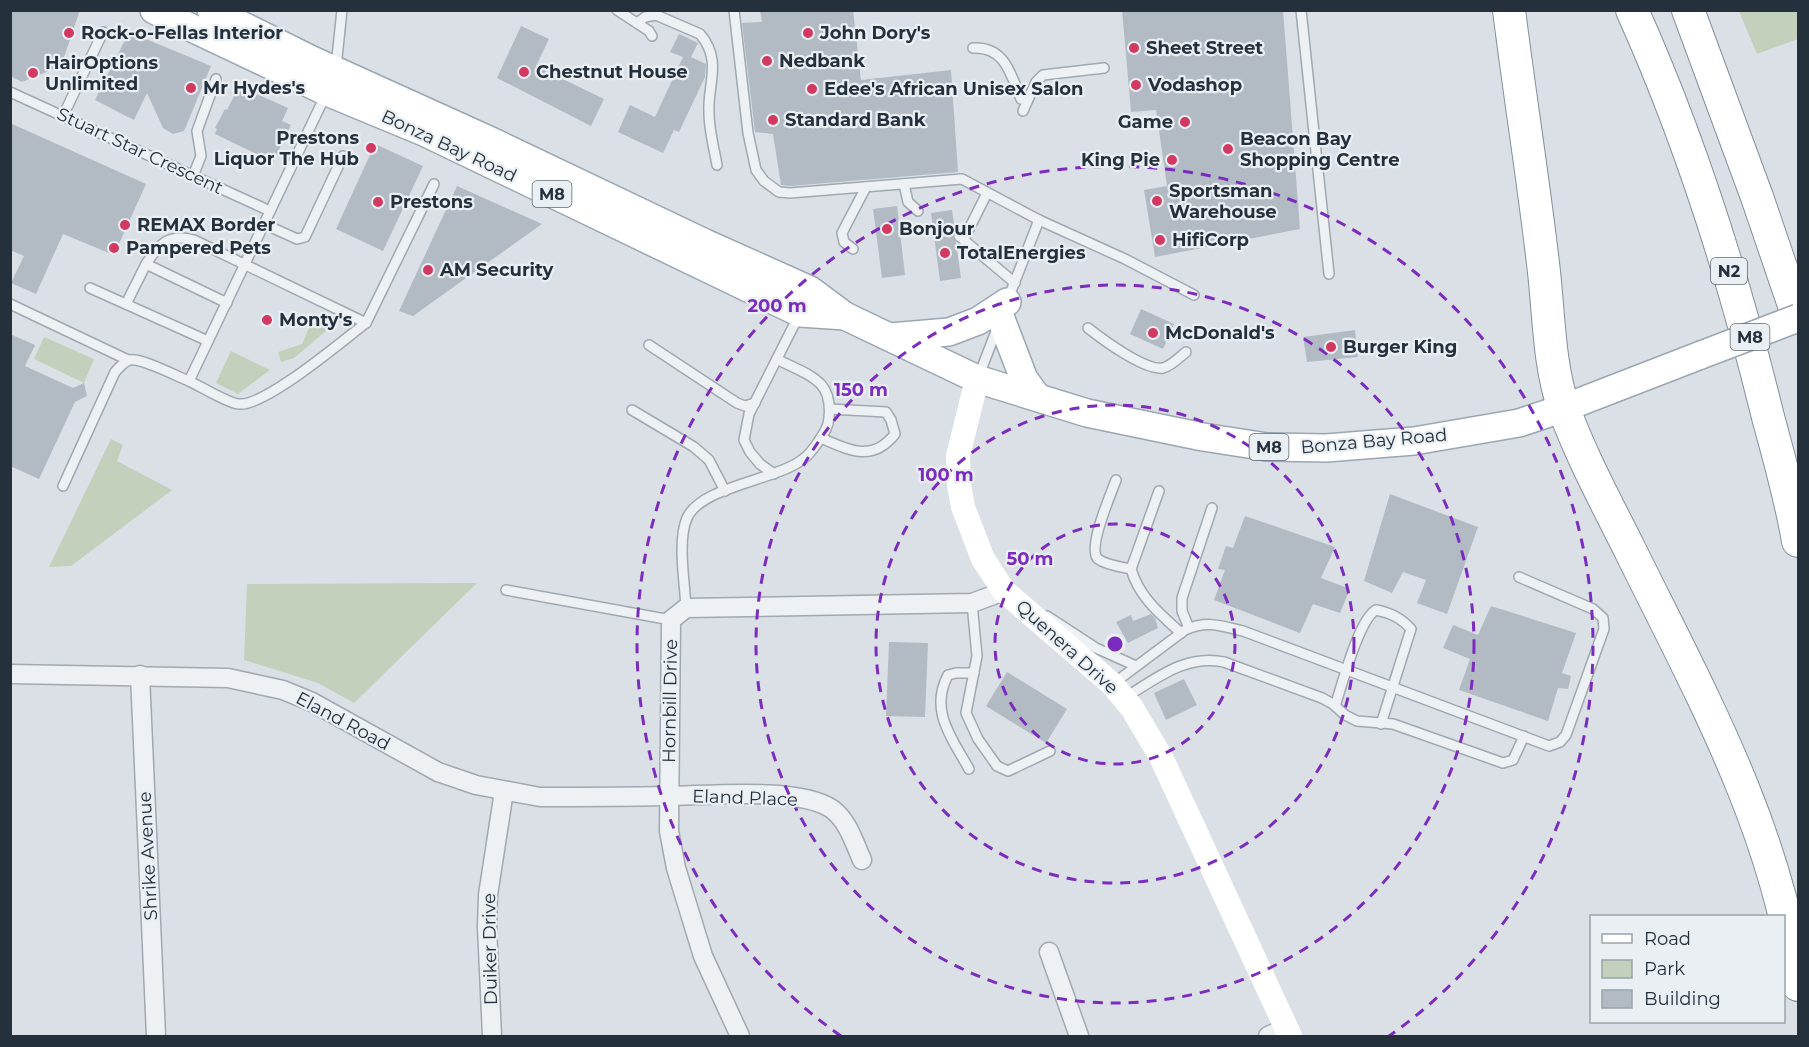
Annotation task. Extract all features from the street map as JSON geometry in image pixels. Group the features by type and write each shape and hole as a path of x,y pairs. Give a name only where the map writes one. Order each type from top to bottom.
{"highway":[{"path":"1509,10 1544,270 1554,366 1564,408 1588,465 1737,771 1770,857 1785,915"},
{"name":"N2","path":"1632,10 1650,50 1703,189 1745,320 1798,541"},
{"path":"1688,10 1798,308"},
{"path":"1757,197 1798,317"},
{"path":"1785,916 1792,944 1798,986"}],"main road":[{"name":"Bonza Bay Road","path":"154,10 332,82"},
{"name":"Bonza Bay Road","path":"211,10 332,82 426,133 805,302 845,316 977,379 1087,413 1203,437 1267,447 1326,448 1414,441 1519,423 1701,356 1798,317"},
{"path":"889,337 949,332 978,321 1007,301 1024,379 1037,398"}],"street":[{"name":"Quenera Drive","path":"977,379 958,456 959,485 963,507 983,559 1012,598 1118,692 1148,732 1161,757 1281,1034"},
{"path":"679,614 972,603 1012,598"},
{"name":"Hornbill Drive","path":"679,614 668,796 669,831 676,868 703,956 740,1036"},
{"name":"Eland Road","path":"10,674 228,678 283,690 312,702 438,772 476,785 540,797 668,796"},
{"name":"Shrike Avenue","path":"140,675 156,1036"},
{"name":"Duiker Drive","path":"492,1036 487,927 488,896 504,791"},
{"name":"Eland Place","path":"668,796 771,795 810,800 832,810 841,818 862,860"},
{"path":"1049,952 1079,1036"}],"lane":[{"path":"189,381 332,82 342,10"},
{"path":"617,10 652,36"},
{"path":"734,10 748,133 756,170 764,181 779,192 963,179 1039,220 1125,259 1194,294"},
{"path":"1301,10 1329,274"},
{"path":"637,23 645,16 656,15 700,34 704,39 713,70 708,112 717,165"},
{"path":"63,116 103,32"},
{"path":"973,48 990,50 1005,60 1021,99"},
{"path":"1023,111 1036,82 1043,75 1104,68"},
{"path":"193,176 201,156 197,131 216,79"},
{"name":"Stuart Star Crescent","path":"10,92 270,211"},
{"path":"264,224 297,239 305,237 343,156"},
{"path":"10,304 128,360 138,360 189,381 237,405 250,404 273,392 366,323 434,184"},
{"path":"904,184 909,202 918,211"},
{"path":"853,249 844,242 842,233 866,187"},
{"path":"987,193 962,238 1007,301"},
{"path":"977,379 1039,220"},
{"path":"126,304 146,264 163,244 172,237 183,237 194,240 366,323"},
{"path":"146,264 227,303"},
{"path":"90,288 208,341"},
{"path":"774,474 750,453 744,440 749,414 805,302"},
{"path":"1088,328 1112,346 1154,367 1166,367 1186,352"},
{"path":"649,345 737,402 745,406 755,403"},
{"path":"506,590 679,614 683,536 687,517 701,503 725,491 774,474 803,460 828,427 829,394 822,384 777,359"},
{"path":"63,486 115,372 128,360"},
{"path":"821,438 853,452 868,453 888,443 895,434 886,412 830,409"},
{"path":"632,410 694,447 709,460 725,491"},
{"path":"1116,480 1098,532 1095,550 1098,558 1104,562 1131,569"},
{"path":"1159,491 1131,569 1141,593 1158,612 1185,631"},
{"path":"1185,631 1182,598 1212,508"},
{"path":"1118,692 1136,666 1185,631 1208,623 1243,631 1550,746 1560,742 1566,735 1604,629 1603,618 1593,609 1519,577"},
{"path":"1012,598 1058,621 1096,648 1136,666"},
{"path":"972,603 977,656 966,713 978,739 997,766 1008,771 1050,751"},
{"path":"1335,706 1368,616 1376,610 1390,612 1404,621 1411,630 1381,723"},
{"path":"1118,692 1185,663 1210,659 1322,698 1357,721 1394,724 1503,763 1513,760 1524,736"},
{"path":"969,769 942,721 941,709 948,675 956,672 974,673"}],"green space":[{"path":"1739,11 1798,11 1798,39 1757,54"},
{"path":"311,323 327,330 294,358 281,362 278,352 302,344"},
{"path":"44,337 94,359 84,383 34,359"},
{"path":"231,351 270,370 238,394 216,383"},
{"path":"111,439 123,445 117,461 172,490 71,566 49,567"},
{"path":"477,583 354,703 318,683 244,660 247,584"}],"building":[{"path":"10,10 80,10 61,66 22,82 10,76"},
{"path":"760,10 853,10 861,80 951,70 958,172 781,185 773,134 755,132 742,23 762,22"},
{"name":"Beacon Bay Shopping Centre","path":"1122,10 1283,10 1300,229 1155,257 1144,190 1167,186 1156,110 1131,112"},
{"name":"Chestnut House","path":"521,26 549,39 536,66 604,99 591,126 497,78"},
{"path":"129,32 211,66 184,131 173,134 163,128 147,93 134,120 95,100"},
{"path":"679,34 698,43 691,57 706,64 705,77 679,132 674,130 663,153 618,132 630,105 655,117 683,57 670,52"},
{"path":"239,86 288,108 282,121 291,125 273,162 215,134 217,129 215,128"},
{"path":"10,123 146,184 114,255 63,234 36,294 11,283 24,256 10,250"},
{"name":"Prestons","path":"375,144 423,166 383,251 336,229"},
{"path":"457,186 542,224 413,316 399,311"},
{"path":"897,206 905,275 882,278 873,209"},
{"path":"952,210 955,231 953,238 956,242 961,278 940,281 931,213"},
{"path":"1141,309 1174,324 1163,349 1130,334"},
{"name":"Burger King","path":"1355,330 1358,357 1307,362 1303,337"},
{"path":"10,334 35,345 25,366 73,388 84,383 87,396 75,402 39,479 10,466"},
{"path":"1390,494 1478,527 1447,614 1417,603 1426,580 1403,572 1392,593 1364,581"},
{"path":"1245,516 1335,547 1321,578 1350,589 1340,613 1313,604 1300,633 1214,600 1225,570 1218,569 1226,546 1233,548"},
{"path":"1491,606 1576,633 1562,673 1571,676 1568,689 1558,688 1548,721 1459,690 1470,659 1443,648 1453,625 1478,635"},
{"path":"1151,614 1158,628 1128,643 1116,622 1131,615 1133,621"},
{"path":"889,642 928,643 925,717 886,716"},
{"path":"1007,672 1067,709 1046,743 986,706"},
{"path":"1184,679 1197,705 1166,720 1154,693"}],"place":[{"name":"Rock-o-Fellas Interior","path":"69,33"},
{"name":"John Dory's","path":"808,33"},
{"name":"Sheet Street","path":"1134,48"},
{"name":"Nedbank","path":"767,61"},
{"name":"Chestnut House","path":"524,72"},
{"name":"HairOptions Unlimited","path":"33,73"},
{"name":"Vodashop","path":"1136,85"},
{"name":"Mr Hydes's","path":"191,88"},
{"name":"Edee's African Unisex Salon","path":"812,89"},
{"name":"Standard Bank","path":"773,120"},
{"name":"Game","path":"1185,122"},
{"name":"Prestons Liquor The Hub","path":"371,148"},
{"name":"Beacon Bay Shopping Centre","path":"1228,149"},
{"name":"King Pie","path":"1172,160"},
{"name":"Sportsman Warehouse","path":"1157,201"},
{"name":"Prestons","path":"378,202"},
{"name":"REMAX Border","path":"125,225"},
{"name":"Bonjour","path":"887,229"},
{"name":"HifiCorp","path":"1160,240"},
{"name":"Pampered Pets","path":"114,248"},
{"name":"TotalEnergies","path":"945,253"},
{"name":"AM Security","path":"428,270"},
{"name":"Monty's","path":"267,320"},
{"name":"McDonald's","path":"1153,333"},
{"name":"Burger King","path":"1331,347"}]}
